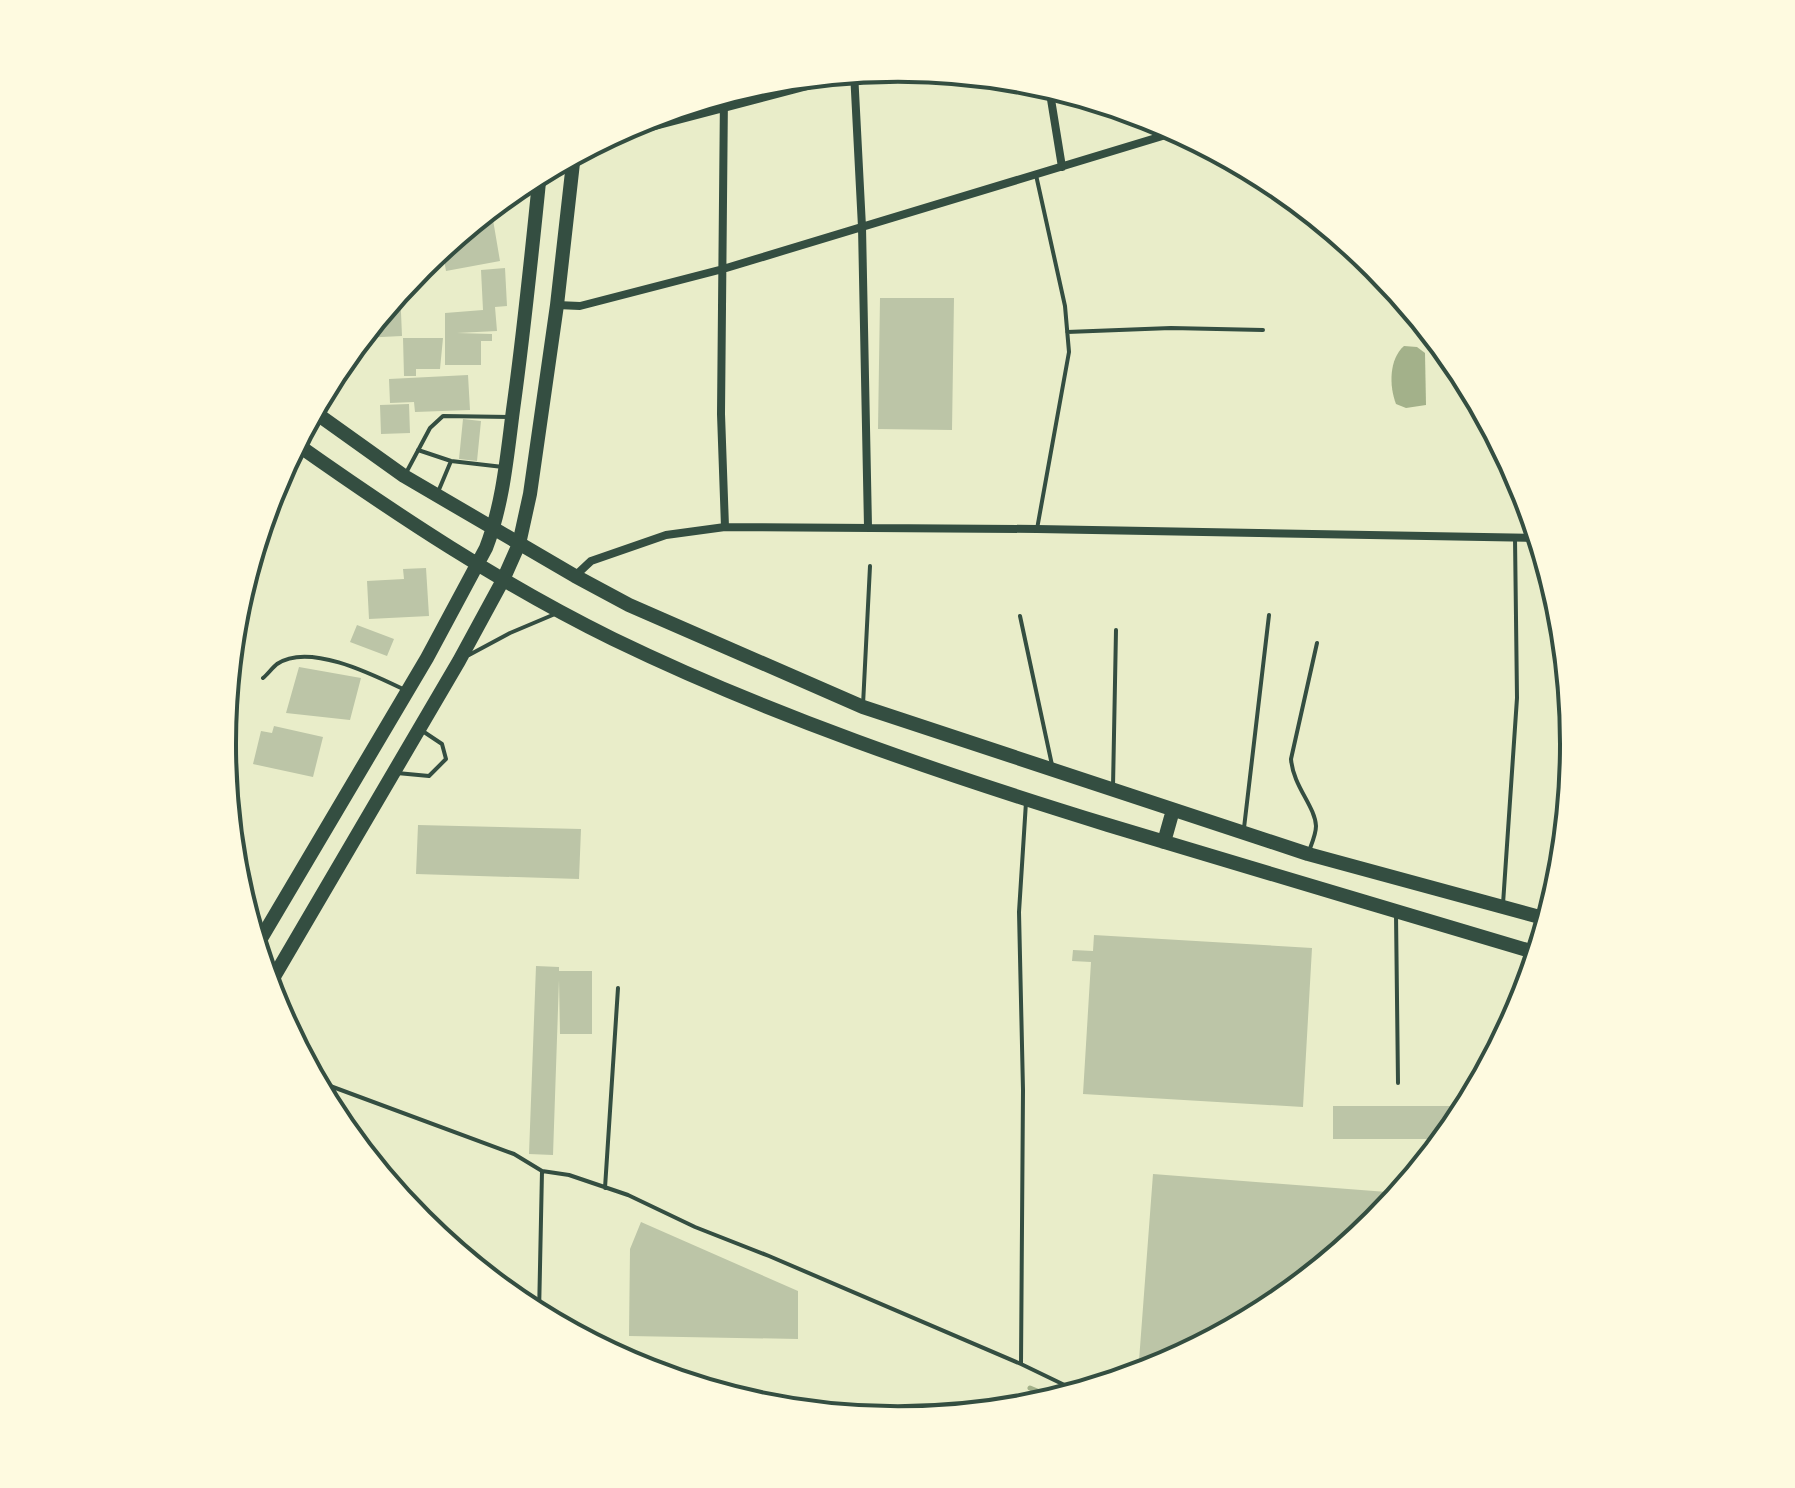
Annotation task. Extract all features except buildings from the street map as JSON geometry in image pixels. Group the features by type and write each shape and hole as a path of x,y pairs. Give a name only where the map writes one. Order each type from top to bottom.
{"main road":[{"path":"277,972 459,661 519,544 530,494 557,305 572,168"},
{"path":"264,934 407,691 478,564 494,528 528,301 538,189"},
{"path":"322,417 404,476 629,605 863,707 1173,810 1244,830 1308,854 1537,916"},
{"path":"305,450 400,517 561,612 721,687 851,741 1164,842 1526,950"},
{"path":"1164,842 1173,810"}],"street":[{"path":"856,83 868,527"},
{"path":"680,119 775,94"},
{"path":"1051,101 1062,167"},
{"path":"724,107 721,414 725,527"},
{"path":"557,305 580,306 723,269 1161,137"},
{"path":"575,576 591,561 666,535 725,527 1526,538"}],"lane":[{"path":"1036,175 1065,306 1069,352 1037,529"},
{"path":"1067,332 1171,328 1263,330"},
{"path":"404,476 430,428 443,416 512,417"},
{"path":"418,450 451,461 505,468"},
{"path":"437,495 451,461"},
{"path":"1503,906 1517,698 1515,538"},
{"path":"863,707 870,566"},
{"path":"459,661 499,638 561,612"},
{"path":"1244,830 1269,615"},
{"path":"1020,616 1054,771"},
{"path":"1113,790 1116,630"},
{"path":"1308,854 1316,828 1314,816 1292,775 1291,759 1317,643"},
{"path":"263,678 279,663 310,656 353,667 407,691"},
{"path":"394,773 429,776 446,759 442,744 419,729"},
{"path":"1021,1364 1023,1090 1019,912 1026,799"},
{"path":"1396,911 1398,1083"},
{"path":"605,1188 618,988"},
{"path":"331,1086 514,1154 542,1171 569,1175 605,1188 1063,1384"},
{"path":"539,1300 542,1171"}],"shaded area":[{"path":"1404,346 1417,347 1425,353 1426,405 1406,408 1396,404 1392,389 1393,365"}],"waterway":[{"path":"1030,1388 1036,1391"}]}
